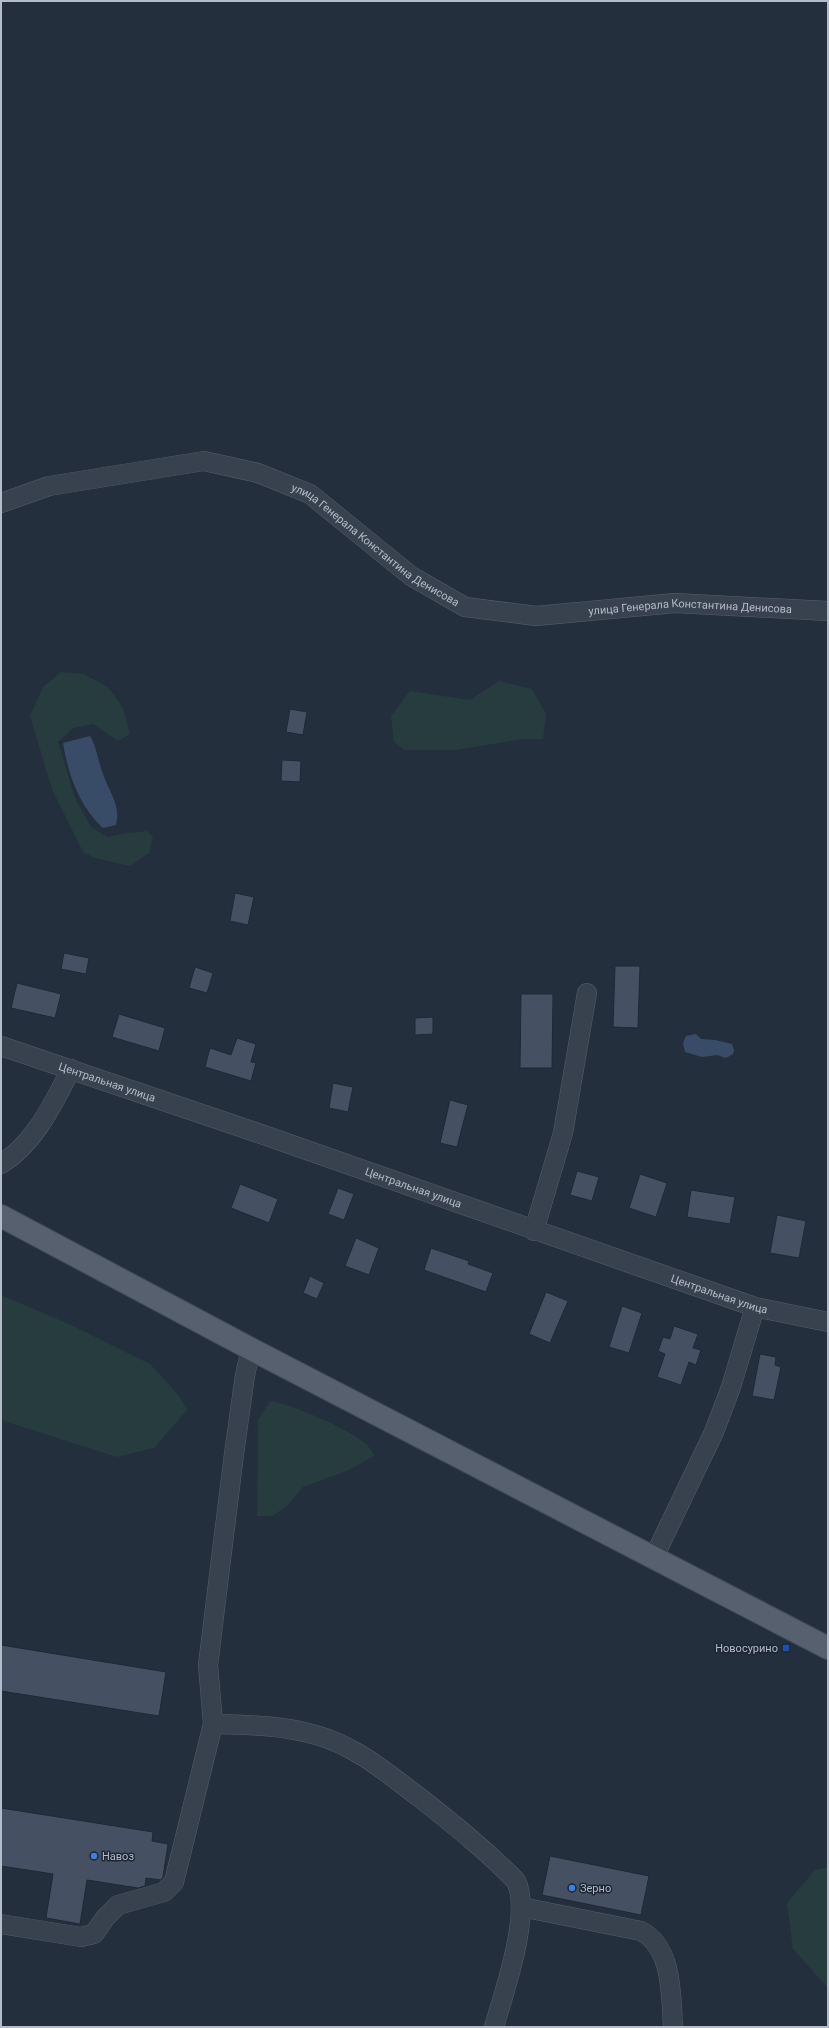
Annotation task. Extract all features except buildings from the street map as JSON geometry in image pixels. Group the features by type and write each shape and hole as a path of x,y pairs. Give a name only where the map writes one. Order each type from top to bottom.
{"main road":[{"path":"1,1216 251,1349 828,1648"}],"street":[{"name":"улица Генерала Константина Денисова","path":"1,503 49,486 204,461 258,473 310,494 411,576 465,607 536,616 675,603 828,611"},
{"path":"534,1231 563,1133 587,992"},
{"name":"Центральная улица","path":"1,1046 258,1133 534,1231 724,1295 755,1307 828,1322"},
{"path":"1,1164 16,1155 46,1118 71,1069"},
{"path":"654,1558 714,1432 731,1387 755,1307"},
{"path":"1,1924 81,1937 94,1934 105,1918 118,1905 164,1892 174,1882 213,1724 208,1665 234,1454 245,1375 251,1349"},
{"path":"213,1724 275,1726 317,1735 349,1748 371,1761 491,1855 516,1881 520,1889 521,1907 514,1956 494,2027"},
{"path":"521,1907 641,1931 648,1934 666,1965 673,2027"}],"green space":[{"path":"61,672 84,674 109,688 123,708 130,734 118,741 93,724 73,728 58,742 75,798 91,827 108,837 148,831 153,838 149,853 130,866 95,858 83,852 52,789 30,716 43,687"},
{"path":"499,681 532,689 546,714 543,739 524,739 455,750 405,750 394,742 391,716 410,691 470,700"},
{"path":"1,1295 69,1324 150,1364 180,1397 187,1410 154,1448 117,1457 1,1420"},
{"path":"270,1401 305,1412 333,1424 357,1437 366,1444 374,1456 347,1471 303,1487 287,1506 272,1516 257,1516 258,1420"},
{"path":"828,1867 828,1988 793,1949 787,1903 815,1870"}],"water":[{"path":"90,736 103,774 114,799 117,811 116,825 103,828 87,810 81,800 68,766 63,743"},
{"path":"696,1034 701,1039 715,1040 732,1044 734,1050 733,1054 726,1058 717,1055 702,1057 685,1052 683,1043 686,1036"}],"place":[{"name":"Новосурино","path":"786,1648"},
{"name":"Навоз","path":"94,1856"},
{"name":"Зерно","path":"572,1888"}]}
